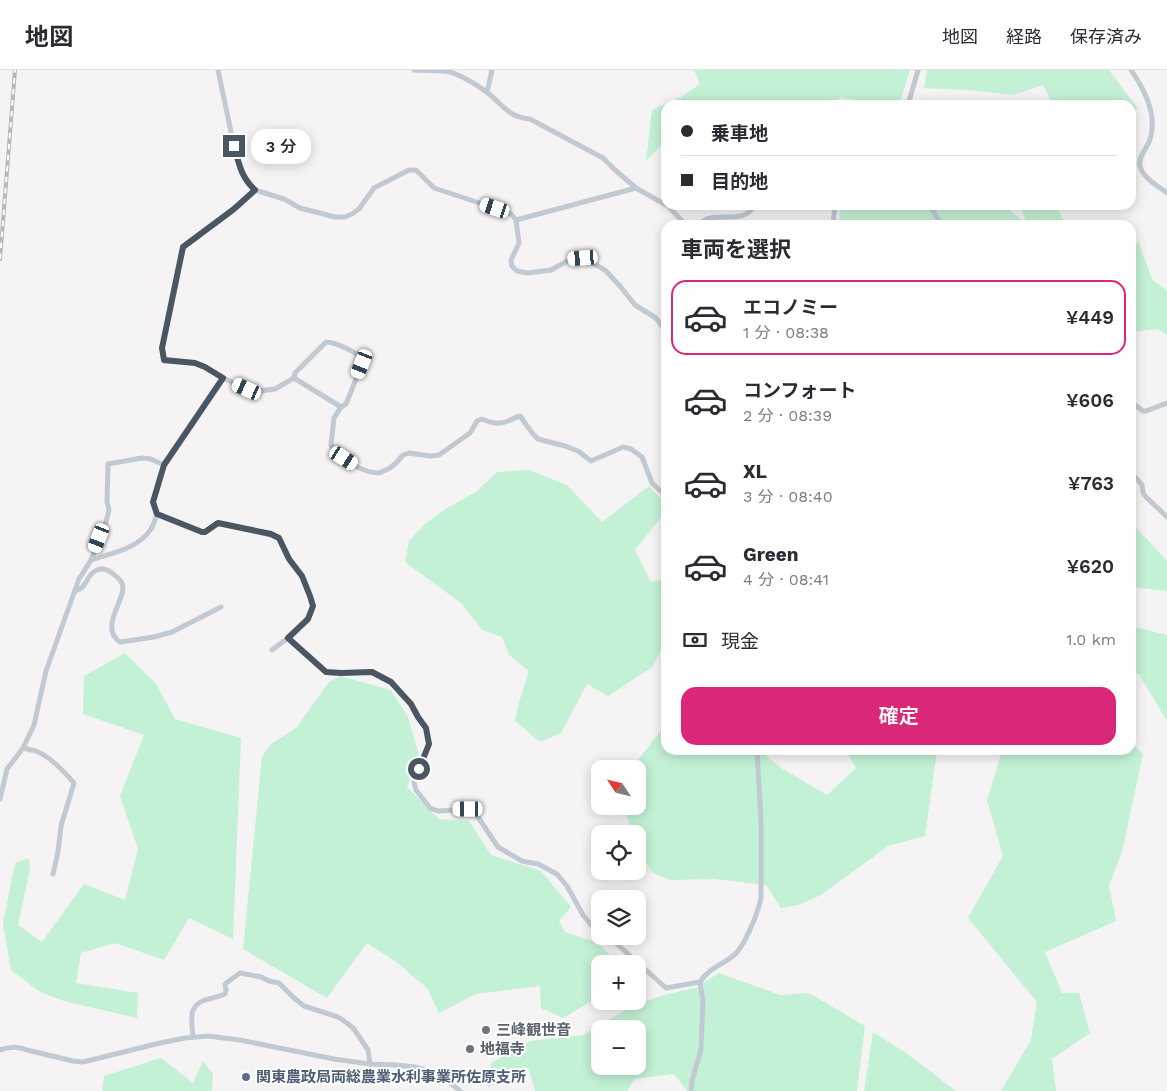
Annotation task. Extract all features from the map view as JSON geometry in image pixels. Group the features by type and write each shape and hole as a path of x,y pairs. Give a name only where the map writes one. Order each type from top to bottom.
{"street":[{"path":"218,70 242,174 255,190 284,199 300,208 335,217 345,217 359,209 374,188 409,170 416,170 434,188 508,212 512,215 516,220 519,243 511,260 512,266 517,271 528,274 551,270 571,259 583,258 605,270 635,305 656,318 661,325"},
{"path":"414,70 450,72 461,77 487,92 512,115 530,119 604,158 636,188 661,202"},
{"path":"487,92 492,70"},
{"path":"909,100 918,70"},
{"path":"1131,70 1145,94 1153,122 1149,141 1139,163 1146,176 1167,193"},
{"path":"516,220 636,188"},
{"path":"255,190 234,209 183,247 162,348 164,360 195,363 247,389 259,392 275,389 294,378 295,373 326,342 332,342 357,354 362,359 362,364 346,404 334,418 331,445 344,458 359,468 379,473 396,464 403,456 409,453 430,456 439,455 470,433 477,421 482,419 492,424 508,421 520,416 538,439 578,451 591,461 623,447 631,449 642,457 652,483 661,491"},
{"path":"671,210 681,220"},
{"path":"705,220 709,218 745,215 751,210"},
{"path":"91,560 129,548 151,529 157,514 153,502 164,465 223,378"},
{"path":"294,378 341,408"},
{"path":"1136,406 1146,411 1167,403"},
{"path":"0,799 7,768 23,748 34,725 46,671 68,607 79,579 91,560 105,526 109,510 107,502 108,464 142,458 151,459 164,465"},
{"path":"1136,478 1142,485 1145,496 1167,517"},
{"path":"157,514 202,532 218,523 271,534 279,538 289,559 302,576 313,606 308,619 272,650"},
{"path":"75,591 83,588 90,575 98,570 108,570 121,581 123,588 112,622 113,635 120,642 154,637 172,632 220,607"},
{"path":"288,638 326,672 372,672 391,682 411,704 426,728 429,744 414,782 416,790 430,808 438,811 468,809 476,814 498,847 522,861 538,864 557,874 568,886 583,915 591,925"},
{"path":"23,748 43,755 74,783 61,826 53,874"},
{"path":"691,1091 701,1049 703,1002 700,982 706,973 737,953 760,905 761,821 757,755"},
{"path":"618,945 666,988 700,982"},
{"path":"193,1037 192,1014 194,1006 225,994 225,984 240,973 279,983 304,1006 338,1017 347,1023 354,1029 368,1050 370,1064"},
{"path":"0,1050 8,1047 21,1048 84,1062 160,1043 208,1036 334,1060 416,1067 440,1074 460,1091"}],"green space":[{"path":"694,70 910,70 901,100 855,100 840,97 838,100 674,100 700,84"},
{"path":"927,70 1109,70 1131,100 1050,100 1043,85 1013,95 924,88"},
{"path":"661,106 661,145 646,161 652,110"},
{"path":"840,210 1009,210 1022,220 839,220"},
{"path":"1022,210 1058,210 1064,220 1026,220"},
{"path":"1139,243 1152,279 1167,291 1167,335 1158,329 1136,331 1136,244"},
{"path":"529,470 567,485 602,522 649,486 661,499 661,517 635,550 651,582 661,580 661,650 652,667 608,696 587,684 561,733 540,742 515,721 529,671 509,655 502,637 482,630 461,603 405,562 409,541 425,524 447,508 476,492 497,472"},
{"path":"1136,527 1167,561 1167,591 1136,588"},
{"path":"1136,627 1167,635 1167,721 1139,674 1136,673"},
{"path":"125,653 156,684 175,719 241,738 233,939 189,918 164,960 115,943 81,953 76,983 138,993 137,1018 64,1001 40,992 11,970 3,923 15,863 29,858 30,869 18,925 42,942 84,884 125,900 138,849 120,796 144,735 83,714 84,676"},
{"path":"340,676 391,690 408,717 419,755 407,787 439,819 469,821 491,855 541,871 571,907 559,921 565,932 591,941 591,945 600,945 610,955 591,955 591,1001 563,1018 541,1008 540,986 476,994 439,1013 427,988 395,961 367,943 327,998 243,949 262,757 270,745 296,728 329,682"},
{"path":"661,730 661,755 765,755 781,768 827,795 856,768 848,755 936,755 925,836 888,846 821,895 798,905 781,908 766,885 714,879 670,880 653,873 646,862 646,825 629,825 627,815 646,815 646,760 638,760"},
{"path":"1136,747 1143,754 1122,852 1109,885 1116,921 1045,952 1062,993 1079,993 1090,1033 1052,1059 1056,1091 1001,1091 1031,1040 1037,1002 968,918 1003,856 987,801 1001,755 1136,755"},
{"path":"719,973 780,995 809,993 865,1026 857,1091 687,1091 674,1074 634,1079 628,1091 535,1091 528,1067 488,1088 491,1063 531,1041 583,1035 591,1030 591,1075 646,1075 646,1020 608,1020 626,1010 646,1010 646,1001 695,988"},
{"path":"873,1032 906,1053 956,1091 864,1091"},
{"path":"161,1058 193,1083 203,1061 213,1074 212,1091 102,1091 104,1076"}],"railway":[{"path":"0,259 15,70"}],"place":[{"name":"三峰観世音","path":"486,1030"},
{"name":"地福寺","path":"470,1049"},
{"name":"関東農政局両総農業水利事業所佐原支所","path":"246,1077"}],"route":[{"path":"234,146 242,174 255,190 234,209 183,247 162,348 164,360 195,363 223,378 164,465 153,502 157,514 202,532 218,523 271,534 279,538 289,559 302,576 313,606 308,619 288,638 326,672 372,672 391,682 411,704 426,728 429,744 419,769"}]}
